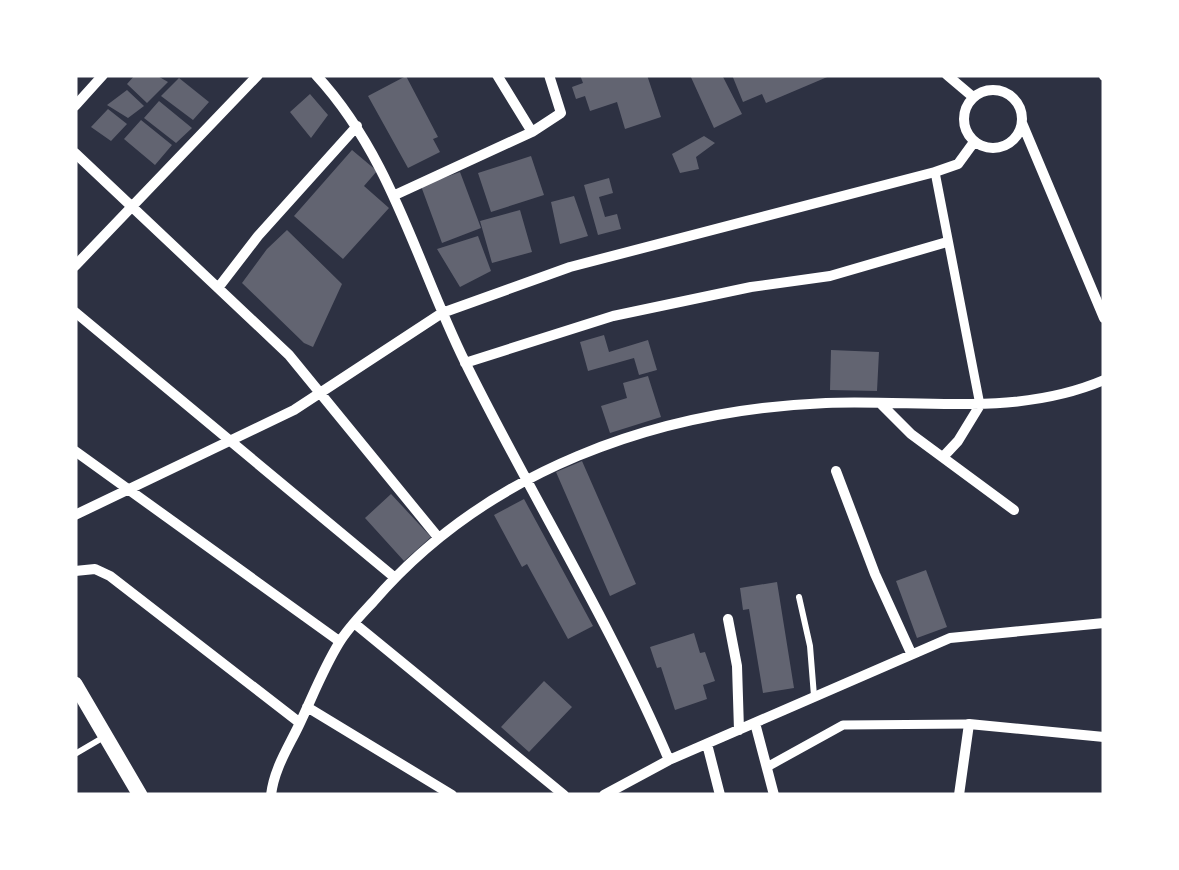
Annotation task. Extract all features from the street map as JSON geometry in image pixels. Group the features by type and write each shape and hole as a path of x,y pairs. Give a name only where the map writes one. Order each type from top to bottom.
{"street":[{"path":"75,106 104,75"},
{"path":"75,266 258,75"},
{"path":"316,75 357,126 395,195 465,363 524,480 639,689 669,760"},
{"path":"497,75 532,132"},
{"path":"395,195 532,132 562,114 549,75"},
{"path":"947,75 973,97"},
{"path":"1000,75 1002,91"},
{"path":"1022,123 1018,133 1004,146 984,147 974,142 964,124 967,104 982,92 1002,91 1018,104 1022,123 1104,318"},
{"path":"218,288 258,236 357,126"},
{"path":"75,514 230,443 323,394 442,313 570,267 935,172 958,164 974,142"},
{"path":"75,152 289,355 437,536"},
{"path":"935,172 980,405 958,441 942,457"},
{"path":"465,363 613,316 714,294 830,276 947,242"},
{"path":"75,312 394,577"},
{"path":"271,795 280,763 307,706 340,641 354,623 437,536 524,480 619,440 741,411 826,403 980,405 1077,392 1104,380"},
{"path":"881,404 911,434 1014,510"},
{"path":"75,451 340,641"},
{"path":"836,471 875,574 911,653"},
{"path":"75,571 95,568 110,576 300,723"},
{"path":"728,619 737,666 739,730"},
{"path":"354,623 564,795"},
{"path":"604,795 669,760 950,638 1104,623"},
{"path":"75,684 140,795"},
{"path":"307,706 452,795"},
{"path":"755,723 774,795"},
{"path":"766,767 843,725 969,724 1104,737"},
{"path":"960,795 969,724"},
{"path":"707,744 720,795"}],"lane":[{"path":"799,597 810,646 814,696"},
{"path":"75,754 106,736"}],"building":[{"path":"135,75 156,75 168,82 147,103 127,84"},
{"path":"580,75 647,75 661,117 625,129 617,102 590,111 585,96 576,99 572,87 583,83"},
{"path":"690,75 722,75 742,114 714,128"},
{"path":"732,75 832,75 766,103 762,94 743,102"},
{"path":"406,76 438,137 433,139 440,152 408,168 368,96"},
{"path":"179,78 209,102 193,120 161,96"},
{"path":"127,90 144,106 128,118 107,105"},
{"path":"310,94 328,115 311,138 290,112"},
{"path":"159,101 192,128 176,143 144,118"},
{"path":"108,109 127,124 111,141 91,127"},
{"path":"141,120 172,145 155,165 124,139"},
{"path":"704,136 715,143 696,157 699,169 680,173 672,154"},
{"path":"352,150 377,171 364,186 389,208 343,259 294,216"},
{"path":"531,156 544,195 491,212 478,173"},
{"path":"460,172 481,228 442,243 421,186"},
{"path":"609,178 613,193 599,197 605,217 617,214 621,229 598,235 584,185"},
{"path":"574,196 588,236 560,244 551,202"},
{"path":"520,210 532,252 492,263 480,221"},
{"path":"287,230 342,284 313,347 304,343 242,283"},
{"path":"478,236 491,271 460,287 437,249"},
{"path":"604,335 609,352 648,340 657,370 639,375 634,358 588,371 580,342"},
{"path":"831,350 879,352 877,391 830,390"},
{"path":"648,376 661,417 610,433 601,406 627,398 623,383"},
{"path":"582,461 636,584 610,596 556,472"},
{"path":"391,494 431,537 404,561 365,518"},
{"path":"524,499 593,626 568,639 527,564 522,567 494,515"},
{"path":"926,570 947,627 917,638 896,581"},
{"path":"777,582 794,688 763,693 749,609 743,610 740,588"},
{"path":"694,633 715,681 703,685 707,699 675,710 650,647"},
{"path":"544,681 572,707 529,752 501,727"}]}
